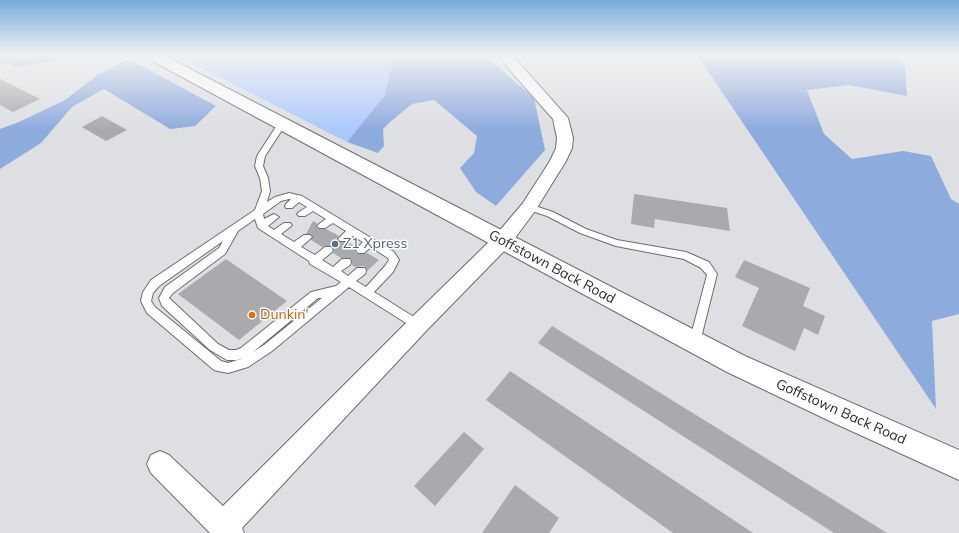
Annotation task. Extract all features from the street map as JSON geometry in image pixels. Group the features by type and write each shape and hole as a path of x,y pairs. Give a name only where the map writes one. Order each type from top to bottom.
{"main road":[{"name":"Goffstown Back Road","path":"199,80 736,364 839,412 959,465"}],"street":[{"path":"160,464 227,530 418,325 502,241 529,207 558,161 564,148 565,138 560,118 526,80"}],"lane":[{"path":"282,124 261,156 259,166 264,178 266,191 259,213 261,226 314,261 418,325"},
{"path":"361,271 262,352 244,363 228,368 218,366 151,310 146,301 148,292 155,283 278,199 289,196 299,198 391,255 394,260 389,268 366,293"},
{"path":"289,206 299,198"},
{"path":"302,214 313,207"},
{"path":"529,207 550,214 583,230 616,243 686,256 705,265 712,274 695,343"},
{"path":"261,226 274,217"},
{"path":"322,226 332,219"},
{"path":"274,234 287,225"},
{"path":"236,228 222,251 169,290 164,298 166,303 214,347 227,355 237,355 245,351 315,295 339,290"},
{"path":"343,239 352,231"},
{"path":"294,247 307,237"},
{"path":"361,250 370,242"},
{"path":"314,261 328,250"},
{"path":"376,258 384,251"},
{"path":"333,272 346,262"}],"shaded area":[{"path":"91,80 168,80 216,106 195,126 170,129 104,89 72,107 41,143 0,169 0,129 19,122 65,100"},
{"path":"225,80 388,80 385,95 347,142"},
{"path":"388,80 513,80 534,98 545,150 496,206 476,192 460,168 474,153 477,136 434,100 412,104 390,122 383,129 384,146 378,153 347,142 385,95"},
{"path":"714,80 906,80 907,96 849,85 807,90 824,134 852,159 903,151 931,156 951,199 959,204 959,314 932,321 936,409"}],"building":[{"path":"0,80 40,99 13,112 0,105"},
{"path":"102,116 127,130 106,141 82,127"},
{"path":"634,194 727,208 730,231 655,219 654,228 631,224"},
{"path":"313,221 317,223 316,226 318,229 326,229 339,236 336,239 339,242 348,242 356,247 355,251 357,254 367,253 379,260 367,271 365,266 355,267 352,265 351,258 341,258 333,253 334,249 332,246 322,247 311,240 313,236 306,234"},
{"path":"226,259 287,301 239,340 178,294"},
{"path":"744,260 810,288 803,306 825,316 818,335 804,328 795,351 742,326 759,288 735,277"},
{"path":"552,326 887,533 834,533 538,343"},
{"path":"510,371 753,533 673,533 486,400"},
{"path":"464,432 484,449 435,506 414,486"},
{"path":"515,485 559,518 549,533 482,533"}],"place":[{"name":"Z1 Xpress","path":"335,244"},
{"name":"Dunkin'","path":"252,315"}]}
